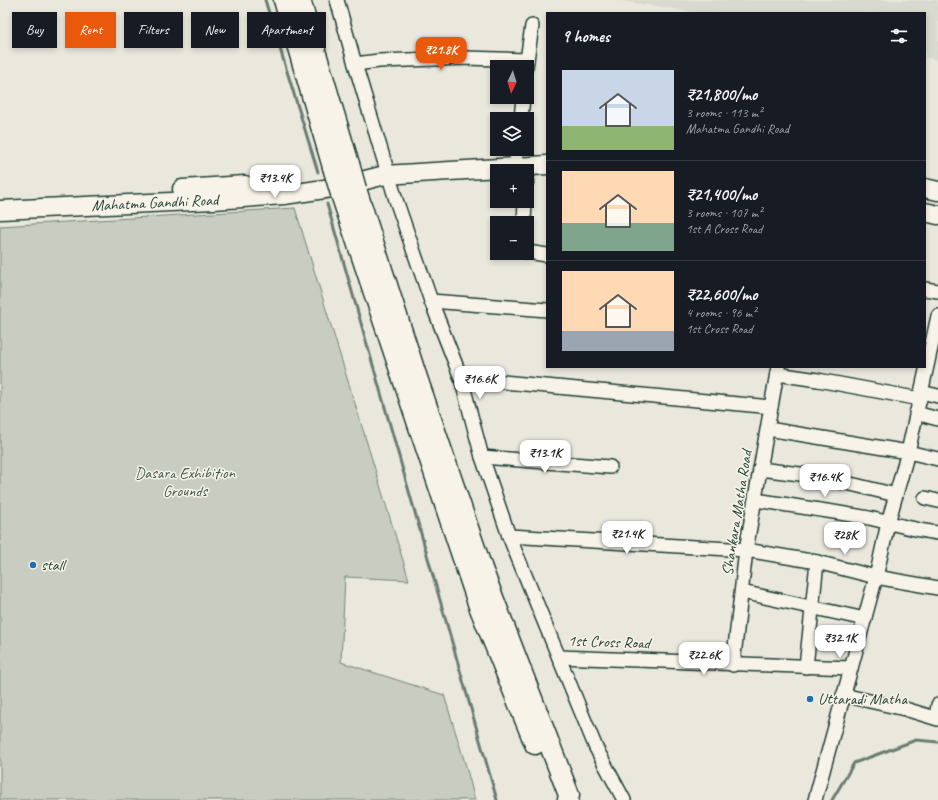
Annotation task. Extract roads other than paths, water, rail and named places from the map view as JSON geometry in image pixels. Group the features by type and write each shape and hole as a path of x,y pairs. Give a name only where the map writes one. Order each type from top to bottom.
{"main road":[{"path":"284,0 310,91 341,166"},
{"path":"300,0 341,166 349,192 415,372 482,569 565,799"},
{"name":"Mahatma Gandhi Road","path":"522,163 546,155"},
{"name":"Mahatma Gandhi Road","path":"0,200 85,197 212,187 276,184 336,178 387,169 522,163 546,165"},
{"name":"Mahatma Gandhi Road","path":"0,210 214,200 284,195 338,187 387,169"},
{"path":"926,188 938,191"},
{"path":"926,212 938,215"}],"street":[{"path":"337,0 396,200 431,301 461,378 482,457 509,536 596,748 624,800"},
{"path":"527,60 532,26"},
{"path":"355,64 379,61 465,58 490,60"},
{"path":"534,253 546,255"},
{"path":"926,289 938,291"},
{"path":"431,301 546,310"},
{"path":"815,800 850,668 865,619 888,523 908,452 938,316"},
{"path":"778,370 818,380 920,396 938,396"},
{"name":"Shankara Matha Road","path":"733,664 746,550 778,370"},
{"path":"461,378 771,407"},
{"path":"916,413 938,419"},
{"path":"768,429 908,452 938,459"},
{"path":"482,457 610,466"},
{"path":"760,469 808,475 896,495"},
{"path":"925,498 938,501"},
{"path":"756,500 840,512 918,531 938,533"},
{"path":"509,536 746,550 817,562 876,577 938,588"},
{"path":"806,667 817,562"},
{"path":"742,592 865,619"},
{"name":"1st Cross Road","path":"559,657 850,668"},
{"path":"843,695 937,718 938,705"}],"waterway":[{"path":"265,0 318,172"},
{"path":"327,204 497,800"},
{"path":"832,800 854,763 916,740 938,742"}],"place":[{"name":"stall","path":"33,565"},
{"name":"Uttaradi Matha","path":"810,699"}],"park label":[{"name":"Dasara Exhibition Grounds","path":"185,482"}]}
